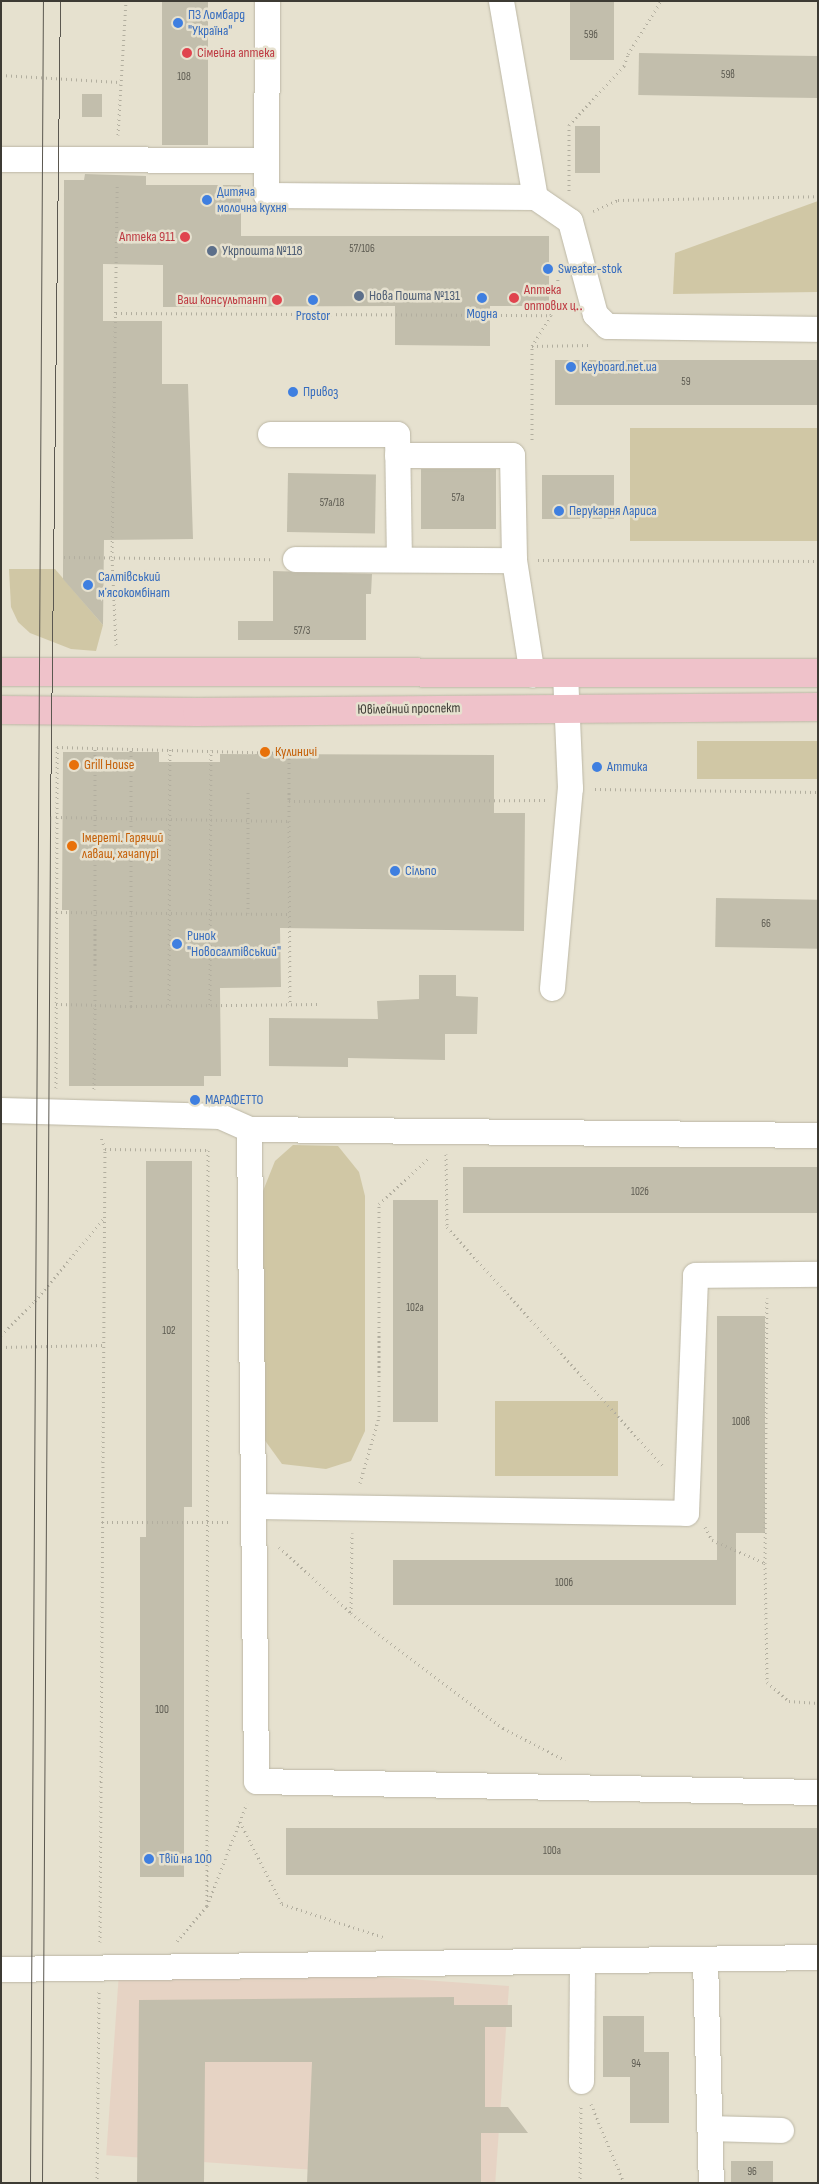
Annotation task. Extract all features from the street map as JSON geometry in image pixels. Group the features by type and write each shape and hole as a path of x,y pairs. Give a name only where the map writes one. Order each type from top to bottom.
{"main road":[{"path":"1,672 532,675 818,674"},
{"name":"Ювілейний проспект","path":"1,710 197,712 566,707 818,707"}],"lane":[{"path":"268,1 266,195 534,197 570,221 595,314 607,326 818,329"},
{"path":"500,1 534,197"},
{"path":"1,159 266,160"},
{"path":"270,434 397,434 399,559"},
{"path":"398,455 512,455 514,560 532,675"},
{"path":"295,559 514,560"},
{"path":"552,988 570,788 565,675"},
{"path":"1,1110 220,1116 249,1129 446,1137 818,1136"},
{"path":"249,1129 256,1781 818,1792"},
{"path":"253,1514 353,1508 686,1513 695,1275 818,1274"},
{"path":"1,1969 818,1957"},
{"path":"704,1959 711,2183"},
{"path":"581,2081 582,1961"},
{"path":"710,2128 781,2130"}],"path":[{"path":"117,655 112,557 119,82 126,1"},
{"path":"661,1 628,54 624,66 568,125 570,221 618,200 818,196"},
{"path":"1,74 119,82"},
{"path":"532,443 532,346 551,315 559,277"},
{"path":"116,313 551,315"},
{"path":"532,346 596,345"},
{"path":"64,556 295,559"},
{"path":"514,560 818,561"},
{"path":"94,746 94,1113 105,1149 98,2183"},
{"path":"56,1095 57,747 94,746 288,753 290,1004"},
{"path":"131,747 132,1006"},
{"path":"169,1005 170,749"},
{"path":"210,750 210,1005"},
{"path":"289,800 554,800 570,788 818,792"},
{"path":"248,789 248,913"},
{"path":"56,817 169,821 289,821"},
{"path":"56,912 289,914"},
{"path":"56,1004 132,1006 319,1004"},
{"path":"446,1137 447,1227 687,1493 712,1540 766,1564"},
{"path":"351,1613 353,1508 379,1417 379,1204 446,1137"},
{"path":"105,1149 208,1150 207,1906"},
{"path":"1,1335 35,1302 104,1217"},
{"path":"767,1275 767,1682 789,1701 818,1702"},
{"path":"1,1347 103,1345"},
{"path":"102,1522 207,1522 253,1514 351,1613 503,1728 569,1762"},
{"path":"156,1967 207,1906 256,1781"},
{"path":"240,1822 282,1904 386,1938"},
{"path":"580,2183 581,2081"},
{"path":"581,2081 624,2183"}],"shaded area":[{"path":"818,201 818,292 673,294 675,253"},
{"path":"630,428 818,428 818,541 630,541"},
{"path":"9,569 55,569 103,625 96,651 71,649 30,633 18,622 11,607"},
{"path":"697,741 818,741 818,779 697,779"},
{"path":"293,1145 338,1146 359,1172 365,1196 365,1431 351,1461 326,1469 282,1464 261,1435 263,1191 275,1161"},
{"path":"495,1401 618,1401 618,1476 495,1476"},
{"path":"120,1959 509,1986 495,2183 106,2155"}],"building":[{"path":"162,1 208,1 208,145 162,145"},
{"path":"570,1 614,1 614,60 570,60"},
{"path":"639,53 818,56 817,98 638,95"},
{"path":"82,94 102,94 102,117 82,117"},
{"path":"575,126 600,126 600,173 575,173"},
{"path":"85,174 146,176 146,185 241,185 241,236 549,236 549,306 490,306 490,346 395,345 395,306 163,307 163,265 103,264 103,321 162,321 162,384 188,384 193,539 104,540 103,625 63,579 64,180 84,180"},
{"path":"555,360 818,360 818,405 555,405"},
{"path":"421,469 496,469 496,529 421,529"},
{"path":"288,473 376,475 375,534 287,532"},
{"path":"542,475 614,475 614,519 542,519"},
{"path":"273,571 372,574 371,594 366,594 366,640 238,640 238,621 273,621"},
{"path":"63,752 159,752 159,762 220,762 220,754 494,755 494,813 525,813 524,931 280,928 281,987 220,988 221,1076 204,1076 204,1086 69,1086 69,910 62,910"},
{"path":"716,898 818,900 817,949 715,947"},
{"path":"419,975 456,975 456,996 478,997 477,1034 445,1034 445,1060 348,1058 348,1067 269,1066 269,1018 378,1019 377,1001 419,999"},
{"path":"146,1161 192,1161 192,1507 184,1507 184,1877 140,1877 140,1537 146,1537"},
{"path":"463,1167 818,1167 818,1213 463,1213"},
{"path":"393,1200 438,1200 438,1422 393,1422"},
{"path":"717,1316 765,1316 765,1533 736,1533 736,1605 393,1605 393,1560 717,1560"},
{"path":"286,1828 818,1828 818,1875 286,1875"},
{"path":"454,1997 454,2005 512,2005 512,2027 485,2027 485,2107 508,2107 528,2133 481,2133 481,2183 307,2183 312,2062 205,2062 204,2183 137,2183 139,2000"},
{"path":"603,2016 644,2016 644,2052 669,2052 669,2123 630,2123 630,2077 603,2077"},
{"path":"731,2161 773,2161 773,2183 731,2183"}],"tram line":[{"path":"30,2183 43,1"},
{"path":"42,2183 50,816 60,1"}],"place":[{"name":"ПЗ Ломбард \"Україна\"","path":"178,23"},
{"name":"Сімейна аптека","path":"187,53"},
{"name":"Дитяча молочна кухня","path":"207,200"},
{"name":"Аптека 911","path":"185,237"},
{"name":"Укрпошта №118","path":"212,251"},
{"name":"Sweater-stok","path":"548,269"},
{"name":"Нова Пошта №131","path":"359,296"},
{"name":"Модна","path":"482,298"},
{"name":"Аптека оптових ц‥","path":"514,298"},
{"name":"Ваш консультант","path":"277,300"},
{"name":"Prostor","path":"313,300"},
{"name":"Keyboard.net.ua","path":"571,367"},
{"name":"Привоз","path":"293,392"},
{"name":"Перукарня Лариса","path":"559,511"},
{"name":"Салтівський мʼясокомбінат","path":"88,585"},
{"name":"Кулиничі","path":"265,752"},
{"name":"Grill House","path":"74,765"},
{"name":"Аттика","path":"597,767"},
{"name":"Імереті. Гарячий лаваш, хачапурі","path":"72,846"},
{"name":"Сільпо","path":"395,871"},
{"name":"Ринок \"Новосалтівський\"","path":"177,944"},
{"name":"МАРАФЕТТО","path":"195,1100"},
{"name":"Твій на 100","path":"149,1859"}]}
